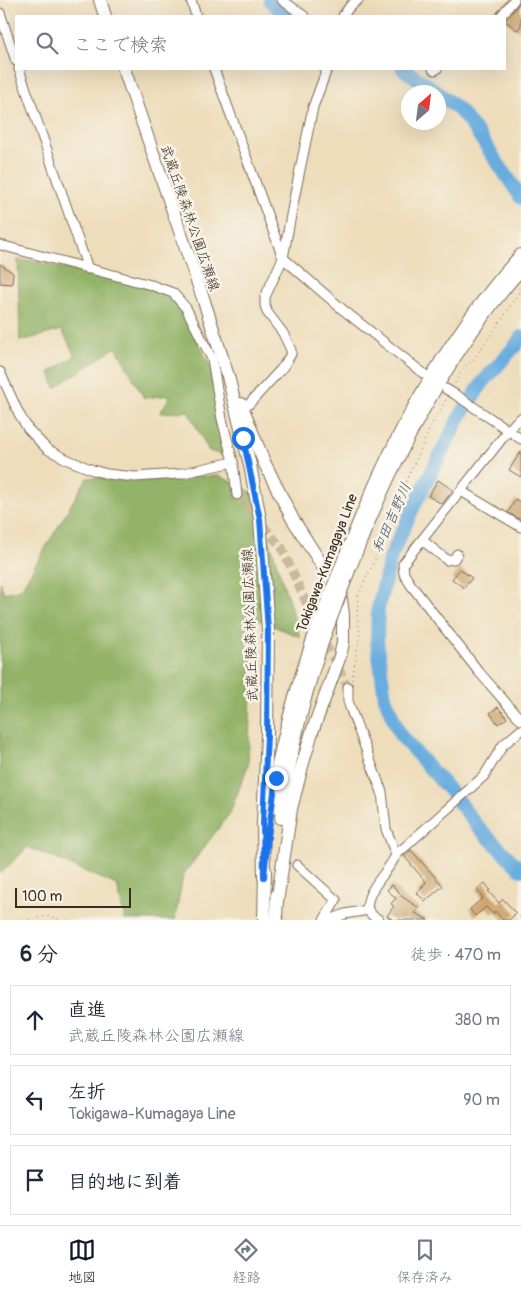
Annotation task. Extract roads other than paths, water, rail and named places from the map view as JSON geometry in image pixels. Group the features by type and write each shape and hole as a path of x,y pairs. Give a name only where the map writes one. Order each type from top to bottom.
{"main road":[{"path":"100,0 105,15"},
{"name":"武蔵丘陵森林公園広瀬線","path":"124,70 228,376 260,519 268,630 267,735 263,823 264,877"},
{"name":"Tokigawa-Kumagaya Line","path":"264,920 264,877 269,827 276,778 286,732 309,665 325,634 347,563 403,448 435,390 470,335 517,273 521,255"},
{"name":"武蔵丘陵森林公園広瀬線","path":"228,376 246,415 264,462 292,518 340,599 344,615 343,643 340,656 310,741 291,809 277,902"},
{"name":"Tokigawa-Kumagaya Line","path":"276,920 278,851 286,784 309,665"}],"street":[{"path":"191,0 196,15"},
{"path":"282,0 303,15"},
{"path":"344,15 350,6 358,0"},
{"path":"502,15 514,0"},
{"path":"0,13 15,57"},
{"path":"19,70 88,269"},
{"path":"214,70 283,258 424,374"},
{"path":"249,404 283,367 291,354 283,333 267,312 265,297 283,258 313,107 327,70"},
{"path":"0,245 151,285 172,293 186,308 212,359 222,420 233,462 237,495"},
{"path":"0,372 28,429 47,449 93,470 107,474 135,477 179,474 233,462"},
{"path":"451,392 521,439"},
{"path":"222,420 230,414"},
{"path":"521,418 508,431 403,564 404,574 462,651 521,720"},
{"path":"461,491 521,527"},
{"path":"422,540 447,560 451,560 457,554"},
{"path":"348,686 348,701 382,792 386,828 396,856"},
{"path":"379,920 371,915 368,910 368,899 396,856 484,776 503,745 521,730"},
{"path":"297,865 336,900 324,920"},
{"path":"330,920 345,914 368,910"}],"waterway":[{"name":"和田吉野川","path":"270,0 286,15"},
{"name":"和田吉野川","path":"405,70 434,89 460,111 478,134 521,198"},
{"name":"和田吉野川","path":"521,337 483,382 460,416 414,506 391,556 378,608 377,641 385,698 400,735 451,792 477,826 521,870"}],"tunnel":[{"path":"237,495 282,548 312,619 348,687"}]}
